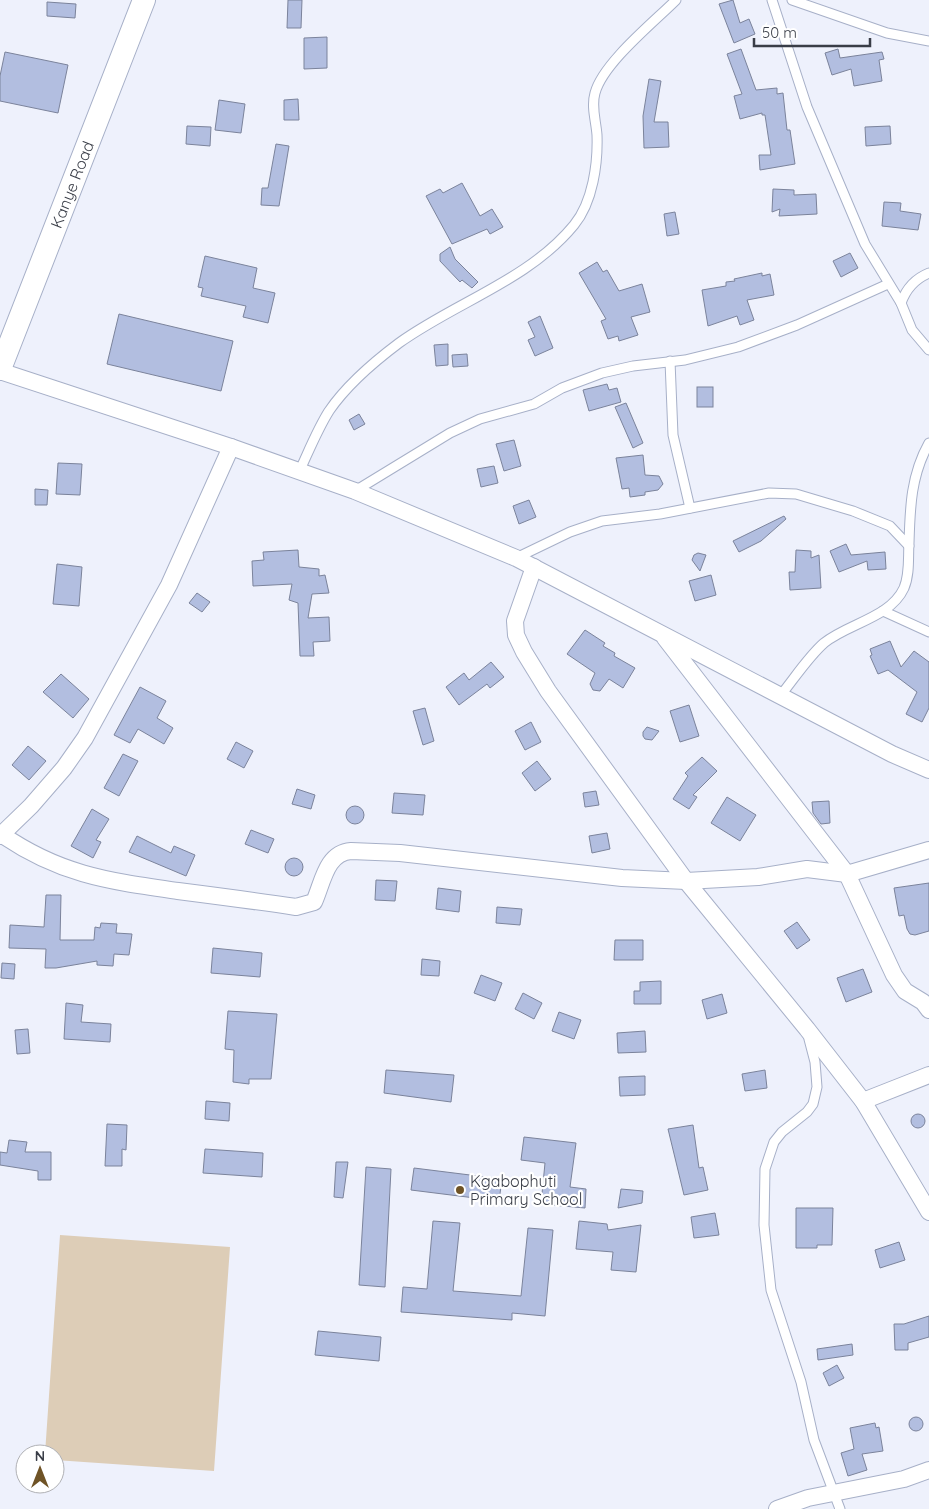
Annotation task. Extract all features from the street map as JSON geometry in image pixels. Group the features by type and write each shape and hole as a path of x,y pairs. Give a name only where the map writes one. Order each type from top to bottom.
{"main road":[{"name":"Kanye Road","path":"0,370 144,0"}],"street":[{"path":"0,370 231,447 355,491 516,558 892,754 929,770"},
{"path":"231,447 170,586 89,730 64,768 31,806 1,835 27,852 52,863 109,881 296,907 314,902 330,861 343,852 351,851 400,853 622,878 686,881 758,877 807,869 847,874 929,850"},
{"path":"534,567 515,621 520,643 548,691 686,881 807,1029 863,1101 929,1212"},
{"path":"662,634 847,874 894,975 905,991 922,1002 929,1010"},
{"path":"863,1101 929,1075"},
{"path":"777,1509 808,1498 837,1502 929,1470"}],"lane":[{"path":"298,472 329,411 379,360 422,329 477,298 539,257 561,240 576,223 585,204 596,170 595,93 603,76 622,52 676,0"},
{"path":"772,0 807,107 865,244 901,304 912,330 929,350"},
{"path":"792,0 887,33 929,41"},
{"path":"901,304 906,289 922,276 929,273"},
{"path":"355,491 450,432 480,419 534,404 562,388 602,373 685,360 738,347 797,324 888,284"},
{"path":"670,361 673,435 690,508"},
{"path":"780,696 824,644 849,628 884,611 897,600 908,579 910,500 913,482 920,460 929,443"},
{"path":"516,558 584,526 602,521 690,508 769,493 796,494 853,511 890,526 908,546"},
{"path":"884,611 929,632"},
{"path":"807,1029 815,1062 817,1087 813,1104 807,1112 782,1132 774,1142 765,1169 764,1225 771,1290 802,1382 814,1440 837,1502"}],"shaded area":[{"path":"60,1235 230,1247 214,1471 65,1461 65,1444 46,1444"}],"building":[{"path":"288,0 302,0 301,28 287,28"},
{"path":"733,0 740,23 749,19 755,34 734,43 719,4"},
{"path":"47,2 76,4 75,18 47,16"},
{"path":"327,37 327,68 304,69 304,38"},
{"path":"741,49 756,90 777,88 777,94 783,93 787,130 790,130 795,164 760,170 759,155 771,155 765,115 762,115 762,113 740,119 734,96 742,94 727,54"},
{"path":"838,49 840,58 882,52 884,59 879,60 882,81 854,86 851,69 832,75 825,53"},
{"path":"5,52 68,65 58,113 0,101 0,76"},
{"path":"649,79 661,81 654,122 668,122 669,147 644,148 643,116"},
{"path":"298,99 299,120 284,120 284,100"},
{"path":"219,100 245,104 241,133 215,130"},
{"path":"187,126 211,127 210,146 186,144"},
{"path":"890,126 891,144 866,146 865,127"},
{"path":"276,144 289,146 279,206 261,205 262,188 268,188"},
{"path":"462,183 480,216 492,209 503,227 490,234 487,229 452,244 426,196 440,189 443,193"},
{"path":"773,189 794,190 794,195 816,194 817,214 779,216 780,209 772,212"},
{"path":"884,202 901,203 900,211 921,214 918,230 882,226"},
{"path":"675,212 679,234 667,236 664,214"},
{"path":"450,247 455,259 478,282 472,288 462,280 460,282 440,261 440,254"},
{"path":"850,253 858,268 841,277 833,261"},
{"path":"205,256 257,268 253,288 275,293 268,323 243,317 246,306 201,296 203,288 198,287"},
{"path":"597,262 603,272 607,270 619,291 642,284 650,312 631,317 638,335 619,341 618,336 608,339 601,321 606,319 579,273"},
{"path":"762,273 762,276 770,274 774,295 747,300 754,320 740,325 737,316 708,326 702,290 726,286 726,282 735,281 734,279"},
{"path":"119,314 233,341 221,391 107,364"},
{"path":"540,316 553,348 535,356 528,340 535,337 528,322"},
{"path":"448,344 448,365 436,366 434,345"},
{"path":"467,354 468,366 453,367 452,355"},
{"path":"607,384 609,390 617,388 621,402 589,411 583,390"},
{"path":"697,387 713,387 713,407 697,407"},
{"path":"626,403 643,443 633,448 615,407"},
{"path":"359,414 365,424 354,430 349,420"},
{"path":"514,440 521,466 504,471 496,444"},
{"path":"643,455 645,475 659,476 663,484 658,490 645,492 645,495 630,497 629,488 622,489 616,458"},
{"path":"58,463 82,464 80,495 56,494"},
{"path":"494,466 498,483 481,487 477,469"},
{"path":"35,489 48,490 47,505 35,505"},
{"path":"529,500 536,517 519,524 513,506"},
{"path":"784,516 786,519 761,541 739,552 733,541"},
{"path":"846,544 851,555 885,552 886,569 868,570 867,561 839,572 830,551"},
{"path":"298,550 299,567 319,569 319,576 325,575 329,593 312,594 308,618 329,617 330,641 313,642 314,656 300,656 298,603 289,600 292,584 253,586 252,561 264,560 263,552"},
{"path":"796,550 811,551 811,558 819,555 821,588 790,590 789,572 795,572"},
{"path":"698,553 706,555 700,571 692,560 694,555"},
{"path":"57,564 82,567 79,606 53,604"},
{"path":"711,575 716,595 695,601 689,581"},
{"path":"197,593 210,602 202,612 189,603"},
{"path":"585,630 605,643 603,646 615,653 614,656 635,668 623,688 609,679 600,691 593,690 590,684 595,673 567,654"},
{"path":"890,641 901,667 914,651 929,662 929,708 922,722 906,714 917,692 888,670 878,674 870,656 872,655 870,649"},
{"path":"491,662 504,677 490,688 487,684 459,705 446,687 464,673 469,680"},
{"path":"61,674 89,699 73,718 43,692"},
{"path":"140,687 166,701 157,718 173,728 164,744 138,729 130,743 114,735"},
{"path":"689,705 699,736 680,742 670,711"},
{"path":"425,708 434,741 423,745 413,711"},
{"path":"531,722 541,742 525,750 515,731"},
{"path":"647,727 659,731 652,740 645,739 643,736 643,732"},
{"path":"236,742 253,751 244,768 227,759"},
{"path":"28,746 46,761 29,780 12,765"},
{"path":"123,754 138,761 119,796 104,788"},
{"path":"702,757 717,771 693,795 697,797 689,809 673,799 688,776 685,773"},
{"path":"537,761 551,779 535,791 522,773"},
{"path":"297,789 315,795 311,809 292,804"},
{"path":"596,791 599,805 585,807 583,793"},
{"path":"394,793 425,795 423,815 392,813"},
{"path":"727,797 756,815 740,841 711,823"},
{"path":"829,801 830,823 821,824 813,813 812,802"},
{"path":"355,806 361,809 364,815 361,821 355,824 349,821 346,815 349,809"},
{"path":"92,809 109,819 96,840 101,842 93,858 71,846"},
{"path":"251,830 274,839 268,853 245,844"},
{"path":"607,833 610,849 592,853 589,836"},
{"path":"137,836 171,853 174,846 195,855 186,876 129,852"},
{"path":"294,858 302,863 303,867 298,875 294,876 286,871 285,867 290,859"},
{"path":"376,880 397,881 395,901 375,900"},
{"path":"929,883 929,931 915,935 910,934 904,915 899,916 894,888"},
{"path":"438,888 461,891 459,912 436,909"},
{"path":"46,895 61,895 60,940 94,940 95,927 100,928 101,923 117,924 116,933 132,934 129,955 114,954 113,966 97,965 97,961 45,968 46,949 9,948 10,925 44,927"},
{"path":"497,907 522,909 520,925 496,923"},
{"path":"797,922 810,940 797,949 784,931"},
{"path":"615,940 643,940 643,960 614,960"},
{"path":"213,948 262,953 260,977 211,973"},
{"path":"422,959 440,961 439,976 421,975"},
{"path":"2,963 15,964 14,979 1,978"},
{"path":"863,969 872,992 846,1002 837,978"},
{"path":"481,975 502,983 495,1001 474,993"},
{"path":"661,981 661,1004 634,1004 634,991 640,991 640,982"},
{"path":"523,993 542,1003 534,1019 515,1009"},
{"path":"722,994 727,1013 707,1019 702,1000"},
{"path":"66,1003 83,1005 81,1022 111,1024 110,1042 64,1039"},
{"path":"228,1011 277,1014 271,1079 249,1079 249,1084 233,1082 234,1050 225,1049"},
{"path":"559,1012 581,1020 574,1039 552,1031"},
{"path":"28,1029 30,1053 17,1054 15,1030"},
{"path":"645,1031 646,1052 618,1053 617,1033"},
{"path":"386,1070 454,1075 451,1102 384,1093"},
{"path":"765,1070 767,1088 745,1091 742,1074"},
{"path":"645,1076 645,1095 620,1096 619,1077"},
{"path":"206,1101 230,1103 229,1121 205,1119"},
{"path":"915,1114 921,1114 925,1121 921,1128 915,1128 911,1124 911,1118"},
{"path":"107,1124 127,1125 126,1150 122,1149 122,1166 105,1166"},
{"path":"693,1125 699,1168 703,1167 708,1190 684,1195 668,1129"},
{"path":"524,1137 576,1143 570,1187 586,1189 585,1208 541,1204 545,1163 521,1160"},
{"path":"9,1140 27,1142 25,1152 51,1152 51,1180 38,1180 38,1171 0,1165 0,1152 7,1153"},
{"path":"205,1149 263,1153 262,1177 203,1173"},
{"path":"336,1162 348,1162 343,1198 334,1197"},
{"path":"366,1167 391,1169 385,1287 359,1285"},
{"path":"414,1168 502,1179 499,1201 411,1190"},
{"path":"621,1189 643,1191 642,1203 618,1208"},
{"path":"796,1208 833,1208 832,1245 817,1245 817,1248 796,1248"},
{"path":"715,1213 719,1235 694,1238 691,1217"},
{"path":"433,1221 460,1223 453,1291 521,1296 528,1228 553,1230 545,1316 512,1313 512,1320 401,1312 403,1287 427,1289"},
{"path":"579,1221 607,1224 608,1230 641,1225 636,1272 611,1270 613,1252 576,1249"},
{"path":"899,1242 905,1260 880,1268 875,1250"},
{"path":"929,1316 929,1337 908,1343 908,1350 895,1350 894,1324 904,1324"},
{"path":"318,1331 381,1337 379,1361 315,1355"},
{"path":"852,1344 853,1355 818,1360 817,1349"},
{"path":"837,1365 844,1378 829,1386 823,1373"},
{"path":"913,1417 919,1417 923,1424 919,1431 913,1431 909,1427 909,1421"},
{"path":"875,1423 876,1428 879,1427 883,1451 862,1454 867,1470 848,1476 841,1453 854,1449 850,1428"}],"place":[{"name":"Kgabophuti Primary School","path":"460,1190"}]}
